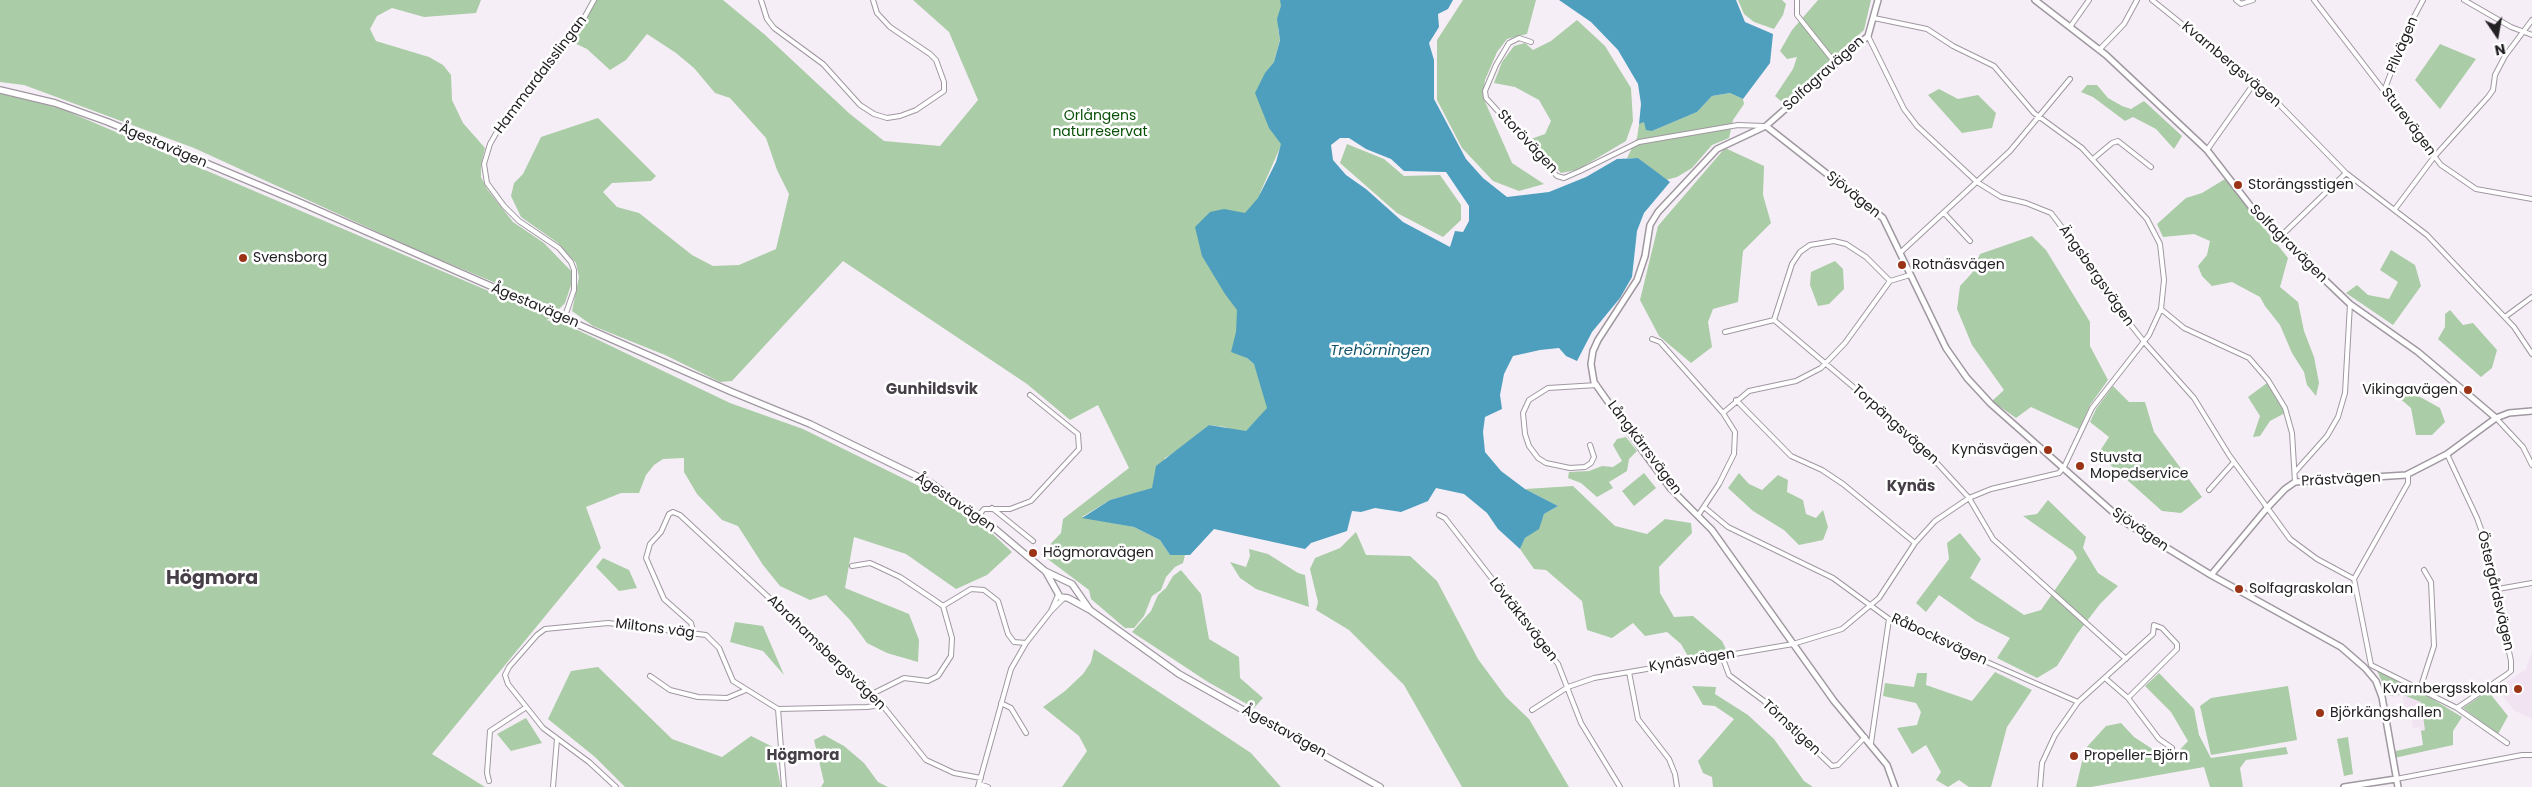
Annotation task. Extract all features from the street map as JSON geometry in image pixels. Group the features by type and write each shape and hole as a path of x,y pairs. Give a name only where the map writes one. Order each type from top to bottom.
{"main road":[{"name":"Ågestavägen","path":"0,90 55,103 108,122 299,202 564,319 810,424 931,483 978,516 1045,571 1064,581 1070,582 1090,610"},
{"name":"Ågestavägen","path":"1045,571 1061,595 1090,610 1133,643 1195,684 1380,787"},
{"path":"1064,581 1059,582 1061,595 1074,589"}],"street":[{"name":"Hammardalsslingan","path":"564,319 574,290 574,270 571,262 559,248 518,221 504,206 487,183 484,164 490,144 498,130 578,30 594,0"},
{"path":"761,0 767,19 774,28 823,64 860,105 874,114 886,118 900,116 916,110 944,91 944,82 936,60 890,27 877,13 873,0"},
{"path":"1797,0 1797,15 1836,64"},
{"name":"Solfagravägen","path":"1750,134 1766,126 1868,36 1878,0"},
{"name":"Solfagravägen","path":"2035,0 2099,50 2206,150 2239,194 2280,237 2350,304 2418,352 2496,418"},
{"path":"2070,27 2089,0"},
{"path":"2099,50 2124,24 2137,0"},
{"name":"Kvarnbergsvägen","path":"2152,0 2256,82 2346,173 2427,235 2505,317 2532,354"},
{"path":"2236,0 2241,4 2252,0"},
{"name":"Sturevägen","path":"2314,0 2434,157 2476,189 2532,199"},
{"name":"Pilvägen","path":"2384,90 2407,30 2423,0"},
{"path":"2464,0 2532,35"},
{"path":"1874,18 1928,28 1953,46 1994,66 2038,117 2082,148 2093,159 2147,219 2154,232 2163,262 2164,280 2161,309 2145,343 2092,408 2064,467"},
{"path":"2395,209 2434,157 2488,97 2493,90 2496,74 2505,56 2532,20"},
{"name":"Ängsbergsvägen","path":"1868,36 1904,109 1916,126 1977,182 2001,197 2026,203 2051,213 2076,246 2101,287 2145,343 2194,398 2234,462 2290,539 2317,559 2354,579"},
{"name":"Storövägen","path":"1530,42 1519,38 1509,43 1496,65 1485,90 1486,98 1557,176 1564,178 1639,142 1738,125 1766,126"},
{"path":"1901,252 2010,151 2070,79"},
{"path":"2206,150 2256,82"},
{"name":"Sjövägen","path":"1766,126 1883,218 1946,348 1967,378 1991,404 2123,521 2211,576 2341,646 2366,668 2376,681 2382,697 2398,787"},
{"name":"Långkärrsvägen","path":"1750,134 1717,150 1658,212 1650,225 1637,280 1609,321 1593,351 1591,372 1597,385 1671,489 1699,514 1834,701 1887,764 1895,787"},
{"path":"2093,159 2112,143 2118,141 2151,166"},
{"path":"2280,237 2346,173"},
{"path":"1944,213 1970,241"},
{"path":"1725,332 1774,320 1792,264 1800,252 1810,245 1834,241 1846,244 1866,256 1890,281"},
{"path":"1723,413 1736,400 1749,391 1803,378 1826,364 1846,343 1890,281 1910,275"},
{"path":"2505,317 2532,297"},
{"path":"2295,472 2327,436 2338,417 2345,393 2350,304"},
{"path":"2161,309 2184,328 2249,358 2268,380 2285,408 2292,433 2295,482"},
{"name":"Torpängsvägen","path":"1774,320 1915,439 1969,498 1994,539 2126,659"},
{"path":"1652,339 1660,342 1723,413 1735,432 1734,454 1719,484 1699,514"},
{"path":"1590,445 1594,458 1585,467 1570,468 1546,463 1538,458 1529,446 1525,434 1523,413 1529,400 1548,388 1597,385"},
{"path":"978,516 984,508 1018,507 1031,501 1079,449 1078,434 1030,395"},
{"path":"1736,400 1791,456 1822,470 1842,484 1915,544"},
{"path":"2532,411 2509,413 2496,418 2523,447 2532,465"},
{"name":"Prästvägen","path":"2211,576 2266,508 2295,482 2408,474 2447,454 2496,418"},
{"name":"Östergårdsvägen","path":"2447,454 2477,518 2498,589 2512,661 2511,671 2457,708"},
{"path":"2209,490 2234,462"},
{"name":"Kynäsvägen","path":"1532,710 1568,687 1594,678 1793,644 1836,632 1854,621 1873,605 1896,576 1915,544 1934,521 1969,498 1991,489 2059,472 2064,467"},
{"path":"2408,474 2408,483 2354,579 2371,665 2457,708 2507,743"},
{"name":"Råbocksvägen","path":"1704,507 1728,527 1833,578 1873,605 1889,619 2078,702"},
{"path":"992,508 1033,541"},
{"name":"Abrahamsbergsvägen","path":"694,634 691,623 664,599 646,558 650,544 661,532 670,513 676,513 872,694 926,760 954,773 981,778"},
{"name":"Lövtäktsvägen","path":"1439,515 1445,518 1558,664 1581,723 1620,787"},
{"path":"852,566 870,564 890,572 909,582 943,606 952,644 951,656 943,670 928,681 904,678 872,694"},
{"path":"2420,689 2434,646 2431,582 2424,570"},
{"path":"2498,589 2532,583"},
{"path":"943,606 971,589 984,590 998,601 1008,634 1014,642 1026,643"},
{"path":"988,787 978,786 1011,669 1026,643 1061,595"},
{"path":"1871,743 1889,619"},
{"name":"Miltons väg","path":"525,708 508,684 505,675 508,667 537,635 555,627 608,623 706,635 714,641 733,681 778,709"},
{"path":"2040,787 2042,763 2055,735 2078,702 2152,634 2154,626 2162,628 2177,644 2177,648 2128,698"},
{"name":"Törnstigen","path":"1722,656 1729,675 1764,701 1832,766 1838,765 1865,737"},
{"path":"1629,672 1638,719 1669,759 1676,774 1677,787"},
{"path":"650,676 670,690 698,697 727,698 746,690"},
{"path":"2105,678 2128,698 2159,739 2172,748"},
{"path":"1001,703 1011,708 1026,733"},
{"path":"784,787 778,709 881,705"},
{"path":"489,781 486,773 490,731 525,708 543,728 589,762 616,787"},
{"path":"553,787 557,739"},
{"path":"2344,787 2522,755 2532,755"}],"shaded area":[{"name":"Kvarnbergsskolan","path":"2532,651 2532,719 2515,711 2503,697 2507,682 2526,669"},
{"path":"2382,680 2445,707 2423,745 2420,727 2413,728 2411,713 2405,711 2403,696 2392,697"}],"green space":[{"path":"0,0 481,0 476,13 424,17 392,8 377,16 370,29 376,41 429,57 443,65 451,75 452,100 463,123 485,148 481,165 481,177 487,189 513,222 544,243 571,271 572,282 565,303 559,309 541,302 417,250 194,148 24,85 0,82"},
{"name":"Orlångens naturreservat","path":"594,0 723,0 764,34 850,114 884,141 940,146 978,100 949,32 913,0 1280,0 1283,3 1278,28 1280,39 1274,62 1267,71 1265,114 1270,128 1283,141 1260,193 1261,197 1245,214 1236,301 1247,358 1254,364 1265,389 1269,408 1246,431 1238,432 1225,427 1209,425 1179,450 1165,458 1152,489 1110,500 1082,517 1134,527 1160,540 1170,555 1185,555 1183,563 1175,567 1166,577 1161,590 1152,596 1144,616 1134,628 1125,628 1091,599 1089,590 1041,554 1061,533 1063,519 1129,468 1098,405 1070,420 1027,384 843,261 732,381 720,382 665,355 593,326 572,311 579,277 576,263 558,243 521,217 511,196 514,183 523,174 541,137 598,118 656,176 651,181 612,183 603,192 617,207 639,213 692,255 713,266 739,265 776,249 789,194 777,170 766,138 730,98 715,93 694,68 676,53 647,34 626,60 610,70 587,49 570,41"},
{"path":"1463,0 1536,0 1527,34 1507,39 1497,52 1485,80 1483,97 1512,163 1544,184 1519,191 1493,181 1462,148 1437,100 1437,40"},
{"path":"1738,0 1782,0 1786,4 1783,15 1774,29 1754,22 1744,14"},
{"path":"1818,0 1871,0 1864,30 1783,103 1775,96 1793,69 1797,57 1787,59 1780,51 1792,30"},
{"path":"1577,20 1605,46 1631,88 1633,121 1626,141 1577,170 1561,173 1531,139 1545,134 1551,121 1539,100 1515,87 1494,83 1502,62 1514,46 1525,43 1533,50 1551,41"},
{"path":"2440,44 2476,59 2440,109 2415,80"},
{"path":"2087,85 2097,85 2108,98 2131,109 2144,101 2182,136 2174,149 2156,129 2133,117 2125,121 2093,97 2081,92"},
{"path":"1939,89 1958,99 1978,95 1996,113 1992,128 1962,133 1928,95"},
{"path":"0,93 62,109 552,318 546,320 565,324 730,403 803,429 923,488 980,526 985,527 1012,552 987,575 956,589 906,554 854,537 845,588 909,614 919,640 918,662 887,653 867,643 850,620 826,595 810,600 780,586 763,565 738,526 722,520 697,494 684,472 684,458 663,459 654,465 646,475 639,493 621,493 586,507 601,548 432,754 485,787 0,787"},
{"path":"1730,93 1743,99 1744,104 1733,120 1729,138 1712,145 1692,168 1677,177 1666,180 1638,158 1627,158 1637,138 1639,124 1644,121 1652,131 1697,112 1712,96"},
{"path":"1347,144 1384,159 1404,176 1440,175 1461,205 1461,220 1443,237 1397,213 1340,163"},
{"path":"1725,148 1764,166 1763,195 1771,223 1743,251 1738,302 1713,309 1708,322 1712,347 1691,363 1659,336 1640,300 1658,226"},
{"path":"2225,179 2288,258 2280,287 2298,302 2304,331 2314,357 2319,383 2316,396 2307,385 2304,372 2292,353 2280,325 2260,297 2232,282 2212,286 2202,276 2198,266 2207,255 2210,241 2194,234 2163,237 2157,224 2186,198 2202,193"},
{"path":"2032,236 2046,250 2090,322 2090,346 2108,380 2090,405 2079,429 2031,407 2016,418 1992,401 2004,390 1972,345 1957,309 1960,286 1972,273 1980,254"},
{"path":"2391,250 2415,265 2421,286 2393,325 2346,293 2357,285 2368,295 2389,299 2398,282 2380,270"},
{"path":"1835,261 1843,269 1844,289 1829,304 1818,306 1810,285 1811,272"},
{"path":"2450,310 2463,325 2473,323 2497,350 2492,368 2481,377 2438,339 2445,327 2445,314"},
{"path":"2267,383 2285,413 2270,421 2260,436 2253,437 2260,416 2248,397"},
{"path":"2113,386 2129,402 2145,402 2154,432 2202,497 2181,513 2162,511 2098,454 2109,437 2090,422 2096,409"},
{"path":"2404,391 2413,393 2440,408 2445,422 2432,435 2416,435 2411,408 2398,397"},
{"path":"1626,437 1637,451 1629,459 1627,471 1609,482 1613,488 1597,497 1581,483 1568,478 1569,472 1589,471 1602,466 1613,467 1622,461 1613,445 1617,439"},
{"path":"1644,473 1656,488 1634,506 1622,491"},
{"path":"1739,473 1749,484 1762,490 1778,475 1788,480 1787,492 1803,500 1806,514 1816,518 1823,510 1828,527 1823,540 1799,545 1784,530 1753,511 1728,488"},
{"path":"1573,486 1615,526 1647,534 1665,519 1691,523 1692,533 1659,567 1660,593 1674,617 1693,616 1722,641 1727,651 1689,658 1681,644 1667,632 1645,636 1633,623 1612,638 1587,630 1582,601 1546,570 1534,569 1520,549 1525,538 1538,529 1544,514 1558,506 1525,489"},
{"path":"2048,500 2086,537 2083,548 2098,573 2118,586 2100,604 2077,634 2057,666 2037,678 1997,658 2010,638 1976,621 1939,595 1926,612 1916,603 1949,559 1947,543 1960,533 1981,559 1970,578 2024,615 2041,610 2077,558 2073,551 2023,516 2037,514"},
{"path":"1356,532 1366,555 1410,556 1437,581 1478,659 1506,697 1529,719 1569,787 1462,787 1404,685 1349,630 1316,610 1318,602 1310,569 1315,558 1340,548"},
{"path":"1249,549 1268,554 1298,573 1305,575 1309,607 1256,589 1240,578 1230,562 1246,567 1250,556"},
{"path":"603,558 629,570 637,588 619,591 596,567"},
{"path":"1181,570 1201,594 1209,639 1239,657 1240,678 1263,698 1254,708 1208,682 1132,632 1151,611 1158,595 1166,588 1173,576"},
{"path":"735,622 763,626 784,675 763,651 730,642"},
{"path":"1094,649 1251,753 1281,787 1062,787 1087,751 1079,736 1043,707 1065,691 1083,674 1091,662"},
{"path":"598,667 672,739 722,757 751,736 773,747 781,787 625,787 595,757 548,719 571,671"},
{"path":"2377,671 2416,689 2462,717 2453,731 2453,745 2394,758 2396,751 2423,745 2421,731 2425,730 2421,702 2401,694 2389,696"},
{"path":"1995,672 2032,690 2007,727 1991,787 1969,787 1959,780 1948,787 1936,780 1941,772 1926,745 1912,754 1897,728 1917,725 1921,712 1916,703 1883,696 1885,683 1914,687 1917,673 1927,673 1926,685 1972,701"},
{"path":"2159,673 2194,709 2199,735 2211,758 2286,747 2288,754 2246,760 2240,768 2243,787 2210,787 2204,767 2091,787 2076,787 2085,749 2106,726 2121,723 2134,737 2157,752 2175,755 2188,741 2171,712 2145,686"},
{"path":"1692,686 1716,687 1715,694 1748,715 1774,739 1804,781 1813,787 1713,787 1712,777 1703,773 1698,761 1734,719 1715,706 1703,705"},
{"path":"2288,686 2297,740 2211,755 2200,706 2211,698"},
{"path":"2488,691 2508,716 2498,734 2463,708"},
{"path":"526,718 542,743 511,751 497,734"},
{"path":"824,735 844,746 864,763 878,782 888,787 821,787 824,782 814,740"},
{"path":"2348,737 2353,774 2344,776 2337,739"}],"water":[{"name":"Trehörningen","path":"1280,0 1453,0 1448,9 1438,14 1439,27 1429,43 1434,60 1434,99 1466,159 1483,178 1507,197 1549,192 1586,177 1617,159 1638,158 1670,182 1644,213 1637,231 1632,277 1620,298 1592,332 1577,361 1566,356 1559,348 1513,356 1504,374 1500,395 1502,409 1485,417 1483,432 1485,452 1501,471 1525,489 1558,506 1544,514 1539,529 1525,538 1520,549 1498,529 1487,513 1464,494 1436,488 1428,501 1401,512 1375,508 1361,512 1352,511 1347,531 1311,543 1305,549 1214,529 1190,555 1170,555 1160,540 1134,527 1082,518 1110,500 1152,488 1156,466 1209,425 1246,431 1267,408 1254,364 1247,358 1231,352 1236,332 1237,310 1202,256 1195,227 1210,212 1224,209 1245,213 1258,198 1276,162 1281,144 1269,128 1255,93 1265,73 1274,62 1280,40 1277,19 1281,6","holes":["1340,138 1349,138 1366,149 1391,159 1404,171 1446,172 1469,206 1469,221 1463,232 1455,231 1450,247 1403,222 1366,189 1346,175 1333,160 1331,145"]},
{"path":"1559,0 1736,0 1745,22 1773,34 1770,63 1743,99 1730,93 1712,96 1697,112 1652,131 1646,130 1644,122 1639,124 1641,104 1638,84 1618,50 1591,22"}],"place":[{"name":"Storängsstigen","path":"2238,185"},
{"name":"Svensborg","path":"243,258"},
{"name":"Rotnäsvägen","path":"1902,265"},
{"name":"Vikingavägen","path":"2468,390"},
{"name":"Kynäsvägen","path":"2048,450"},
{"name":"Stuvsta Mopedservice","path":"2080,466"},
{"name":"Högmoravägen","path":"1033,553"},
{"name":"Solfagraskolan","path":"2239,589"},
{"name":"Kvarnbergsskolan","path":"2518,689"},
{"name":"Björkängshallen","path":"2320,713"},
{"name":"Propeller-Björn","path":"2074,756"}],"district":[{"name":"Gunhildsvik","path":"932,390"},
{"name":"Kynäs","path":"1911,487"},
{"name":"Högmora","path":"212,579"},
{"name":"Högmora","path":"803,756"}]}
